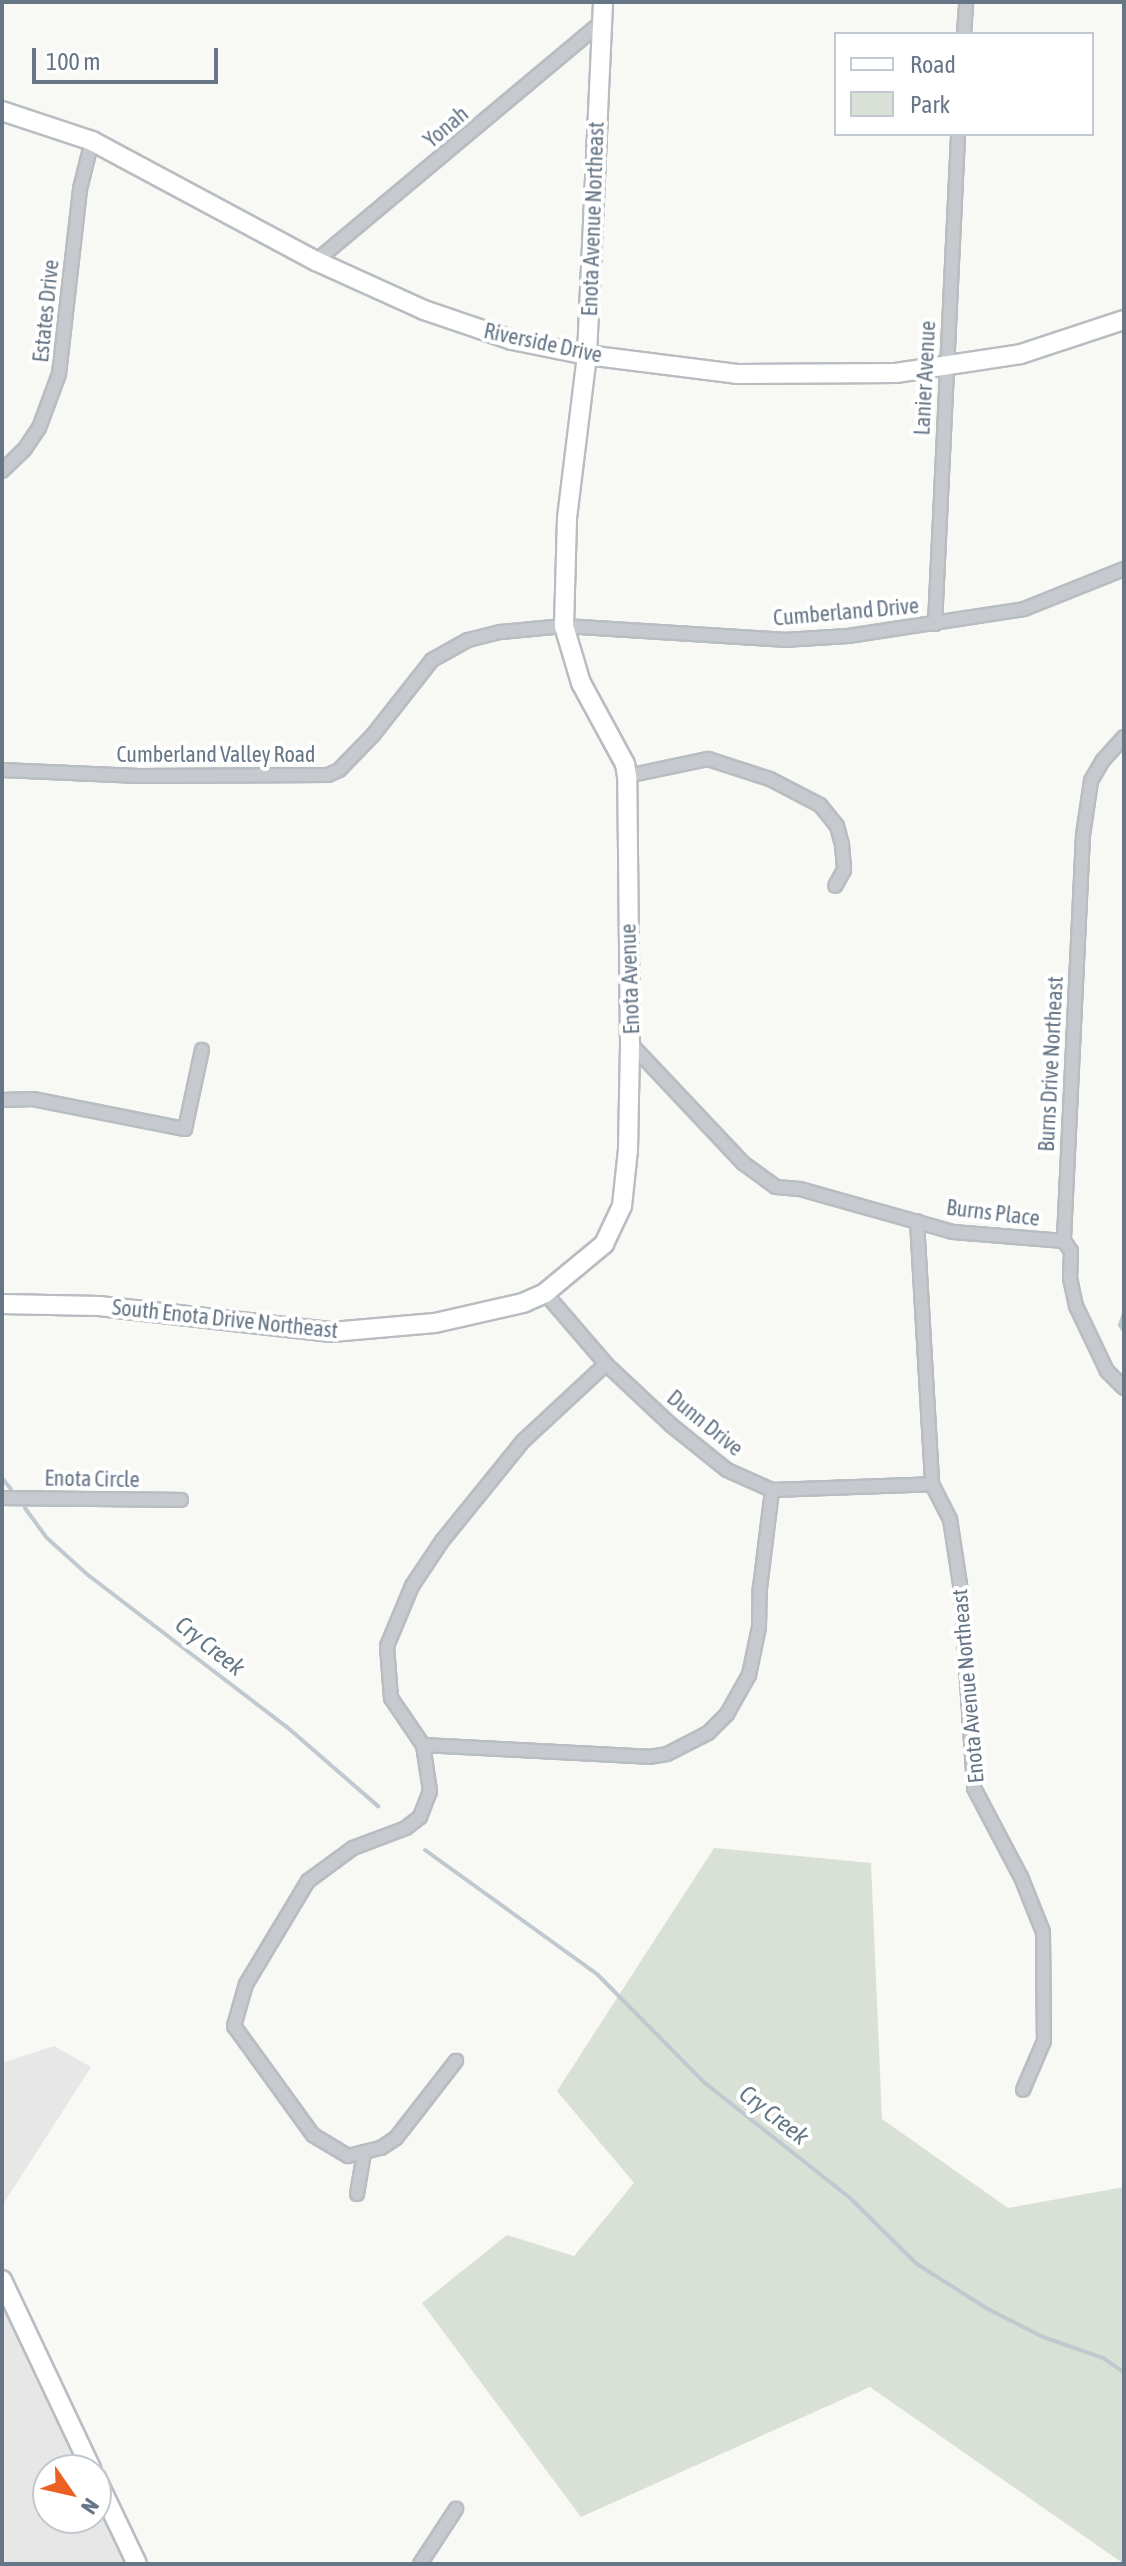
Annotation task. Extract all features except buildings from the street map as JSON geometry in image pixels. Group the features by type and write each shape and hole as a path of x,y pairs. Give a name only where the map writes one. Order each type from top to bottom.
{"street":[{"name":"Enota Avenue Northeast","path":"564,626 567,518 587,355 603,2"},
{"path":"964,32 966,2"},
{"name":"Yonah","path":"316,261 601,23"},
{"name":"Riverside Drive","path":"2,111 92,141 316,261 473,328 587,355 737,374 896,373 1021,354 1124,320"},
{"name":"Lanier Avenue","path":"935,624 958,136"},
{"name":"Estates Drive","path":"2,471 24,450 39,428 59,374 80,189 92,141"},
{"name":"Cumberland Drive","path":"564,626 784,640 848,636 1024,609 1124,569"},
{"name":"Cumberland Valley Road","path":"2,770 139,776 328,775 339,770 373,735 432,660 444,650 501,632 564,626"},
{"name":"Enota Avenue","path":"564,626 581,683 625,764 627,776 630,1043 765,1182 917,1221"},
{"name":"Burns Drive Northeast","path":"1124,737 1103,760 1091,781 1083,835 1064,1241 1071,1251 1070,1278 1076,1306 1090,1341 1107,1371 1124,1388"},
{"path":"627,776 708,759 770,779 820,805 837,826 842,845 844,870 835,886"},
{"name":"South Enota Drive Northeast","path":"2,1304 99,1306 332,1332 435,1323 523,1303 545,1293 604,1244 622,1206 628,1150 630,1043"},
{"path":"2,1100 33,1099 185,1129 202,1050"},
{"name":"Enota Avenue Northeast","path":"917,1221 932,1484 950,1519 961,1591 974,1788 1021,1877 1043,1932 1044,2041 1023,2090"},
{"name":"Burns Place","path":"917,1221 953,1232 1064,1241"},
{"name":"Dunn Drive","path":"545,1293 606,1364 671,1425 727,1470 772,1490 932,1484"},
{"path":"456,2061 396,2138 364,2153 348,2156 313,2135 234,2026 246,1984 308,1881 353,1848 406,1828 420,1817 430,1791 423,1745 391,1698 387,1646 412,1586 442,1541 523,1441 606,1364"},
{"path":"423,1745 649,1757 667,1754 708,1733 727,1714 749,1675 759,1627 772,1490"},
{"name":"Enota Circle","path":"2,1498 181,1500"},
{"path":"357,2194 364,2153"},
{"path":"2,2280 84,2454"},
{"path":"420,2564 456,2509"},
{"path":"112,2512 137,2564"}],"shaded area":[{"path":"54,2046 91,2067 2,2206 2,2063"},
{"path":"2,2272 87,2454 32,2454 32,2534 112,2534 112,2510 137,2564 2,2564"}],"green space":[{"path":"714,1848 871,1863 882,2119 1008,2208 1124,2187 1124,2564 870,2387 581,2517 422,2303 507,2235 574,2256 634,2183 557,2091"}],"waterway":[{"path":"1124,1314 1120,1325 1124,1331"},
{"name":"Cry Creek","path":"2,1478 11,1489"},
{"name":"Cry Creek","path":"25,1508 47,1538 88,1575 287,1727 378,1806"},
{"name":"Cry Creek","path":"425,1850 598,1975 705,2083 849,2197 917,2264 986,2308 1043,2337 1103,2358 1124,2372"}]}
